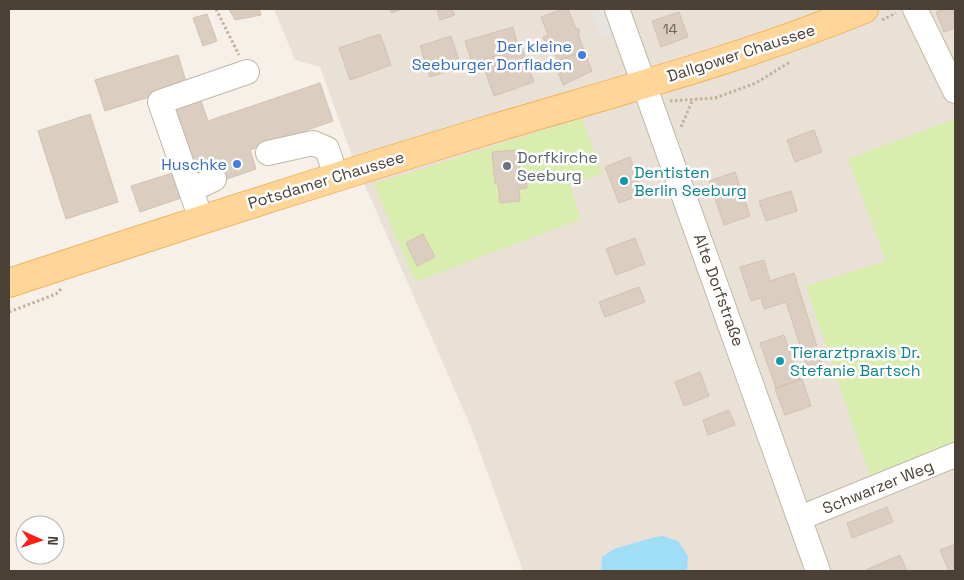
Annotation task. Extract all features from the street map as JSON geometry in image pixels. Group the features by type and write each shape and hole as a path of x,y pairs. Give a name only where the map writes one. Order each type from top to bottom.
{"main road":[{"name":"Dallgower Chaussee","path":"644,82 741,56 864,9"},
{"name":"Potsdamer Chaussee","path":"9,282 336,176 644,82"}],"street":[{"name":"Alte Dorfstraße","path":"617,9 818,571"},
{"path":"915,9 955,91"},
{"path":"201,219 160,102 247,72"},
{"path":"268,153 313,142 327,149 336,176"},
{"path":"191,190 214,179"},
{"name":"Schwarzer Weg","path":"800,518 955,455"}],"path":[{"path":"216,9 247,72"},
{"path":"749,80 751,86"},
{"path":"667,102 693,98 715,98 756,83"},
{"path":"679,132 693,98"}],"shaded area":[{"path":"274,9 955,9 955,571 523,571 471,427 352,156 320,67 295,60"},
{"path":"590,9 605,9 614,32 601,37"}],"green space":[{"path":"582,118 602,174 570,184 581,219 415,282 374,184"},
{"path":"955,119 955,444 870,475 806,286 886,261 848,159"}],"water":[{"path":"663,536 678,541 688,556 687,571 601,571 602,557 614,549"}],"building":[{"path":"229,9 259,9 261,15 235,20"},
{"path":"390,9 402,9 391,13"},
{"path":"437,9 452,9 455,15 440,20"},
{"path":"568,9 576,29 578,28 580,32 578,33 584,51 558,61 552,47 548,49 543,37 548,35 541,17"},
{"path":"952,9 955,17 955,28 944,32 936,12"},
{"path":"679,12 688,37 661,47 652,21"},
{"path":"207,14 217,41 203,46 193,18"},
{"path":"513,27 519,49 472,63 465,41"},
{"path":"380,34 391,65 350,80 339,48"},
{"path":"451,36 461,67 430,77 420,46"},
{"path":"522,48 534,82 494,96 482,62"},
{"path":"584,51 592,71 563,85 554,62"},
{"path":"178,55 187,85 105,111 95,80"},
{"path":"320,83 333,121 250,150 256,169 224,180 219,166 192,175 169,105 199,95 208,121"},
{"path":"90,114 118,202 66,219 38,131"},
{"path":"814,130 822,152 795,162 787,140"},
{"name":"Dorfkirche Seeburg","path":"518,150 521,180 526,179 527,188 519,189 520,201 500,203 498,184 495,184 492,152"},
{"name":"Dentisten Berlin Seeburg","path":"630,157 643,194 619,203 605,167"},
{"path":"179,171 187,196 140,212 131,186"},
{"path":"735,172 750,216 724,225 709,181"},
{"path":"791,191 797,211 766,221 759,201"},
{"path":"423,234 435,257 417,266 406,243"},
{"path":"635,238 645,264 616,275 606,249"},
{"path":"764,260 770,281 794,273 825,372 810,376 786,302 764,309 761,298 751,301 740,267"},
{"path":"639,287 645,302 605,317 599,302"},
{"name":"Tierarztpraxis Dr. Stefanie Bartsch","path":"784,335 800,379 776,388 760,343"},
{"path":"700,372 709,396 684,406 675,382"},
{"path":"802,379 811,406 785,415 775,389"},
{"path":"729,410 735,425 708,435 703,420"},
{"path":"887,507 893,522 852,538 847,523"},
{"path":"955,544 955,571 949,571 940,550"},
{"path":"900,555 907,571 866,571 866,570"}],"place":[{"name":"Der kleine Seeburger Dorfladen","path":"582,55"},
{"name":"Huschke","path":"237,164"},
{"name":"Dorfkirche Seeburg","path":"507,166"},
{"name":"Dentisten Berlin Seeburg","path":"624,181"},
{"name":"Tierarztpraxis Dr. Stefanie Bartsch","path":"780,361"}]}
